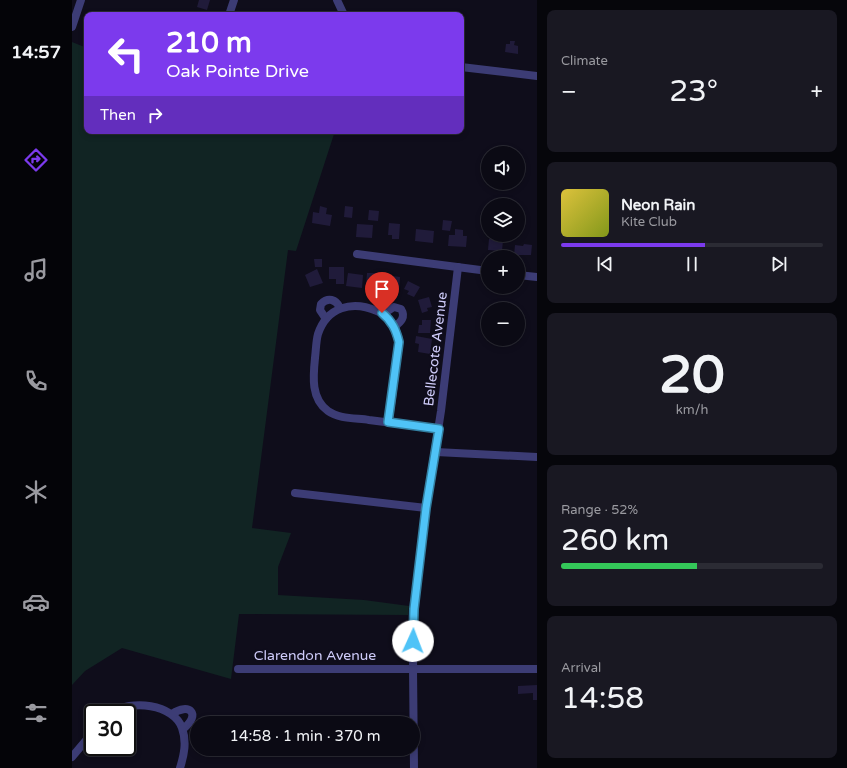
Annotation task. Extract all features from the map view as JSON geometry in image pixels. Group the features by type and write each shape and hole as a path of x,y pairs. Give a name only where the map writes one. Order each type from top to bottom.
{"street":[{"path":"72,27 81,0"},
{"path":"230,12 234,0"},
{"path":"337,0 343,12"},
{"path":"464,67 537,76"},
{"path":"357,254 481,270"},
{"name":"Bellecote Avenue","path":"414,768 414,609 426,508 439,429 458,267"},
{"path":"525,275 537,277"},
{"path":"326,319 320,310 321,304 324,301 330,300 336,302 340,308"},
{"path":"388,422 399,342 394,327 390,320 383,314 368,307 347,306 340,308 329,315 318,335 314,366 314,385 319,401 328,411 336,415 439,429"},
{"path":"383,314 394,307 401,309 404,313 403,318 400,323 394,327"},
{"path":"436,452 537,457"},
{"path":"295,493 426,508"},
{"name":"Clarendon Avenue","path":"238,668 537,668"},
{"path":"136,705 153,706 172,714 183,729 185,742 180,768"},
{"path":"172,714 182,709 186,709 191,712 193,716 192,721 183,729"},
{"path":"72,757 84,743"}],"green space":[{"path":"72,42 84,47 84,134 334,134 296,251 288,250 252,528 291,533 278,567 278,595 364,600 409,606 408,615 239,614 231,679 122,648 85,671 72,685"}],"building":[{"path":"199,0 210,0 207,10 197,7"},
{"path":"510,41 515,41 514,45 518,46 518,54 505,52 506,44 510,44"},
{"path":"320,206 327,208 326,214 332,215 330,226 312,223 313,212 319,213"},
{"path":"345,206 353,207 352,218 344,217"},
{"path":"369,210 379,211 378,221 368,220"},
{"path":"443,220 452,221 450,231 442,230"},
{"path":"389,223 400,224 399,239 392,239 392,235 388,235"},
{"path":"357,224 373,225 372,238 356,237"},
{"path":"416,229 434,231 433,243 415,241"},
{"path":"455,229 463,230 463,236 467,236 466,247 448,246 449,235 455,235"},
{"path":"489,242 503,242 502,250 488,250"},
{"path":"524,244 532,245 531,255 525,255 525,250 514,250 515,245 523,246"},
{"path":"314,259 322,259 322,267 315,267"},
{"path":"329,267 344,267 344,284 336,284 336,279 329,279"},
{"path":"317,269 323,283 310,287 305,275"},
{"path":"348,273 363,275 362,288 346,286"},
{"path":"367,273 382,273 381,290 373,290 373,285 366,285"},
{"path":"385,275 400,277 399,290 383,288"},
{"path":"408,281 420,287 414,297 407,294 409,291 404,289"},
{"path":"429,297 432,307 427,308 428,311 422,313 418,300"},
{"path":"422,320 431,320 430,333 418,333 419,325 422,325"},
{"path":"416,336 432,339 430,354 418,352 419,344 415,343"},
{"path":"537,685 537,700 533,700 533,693 518,694 518,686"}],"route":[{"path":"382,313 390,320 399,342 391,410 388,422 439,429 426,508 414,609 413,641"}]}
